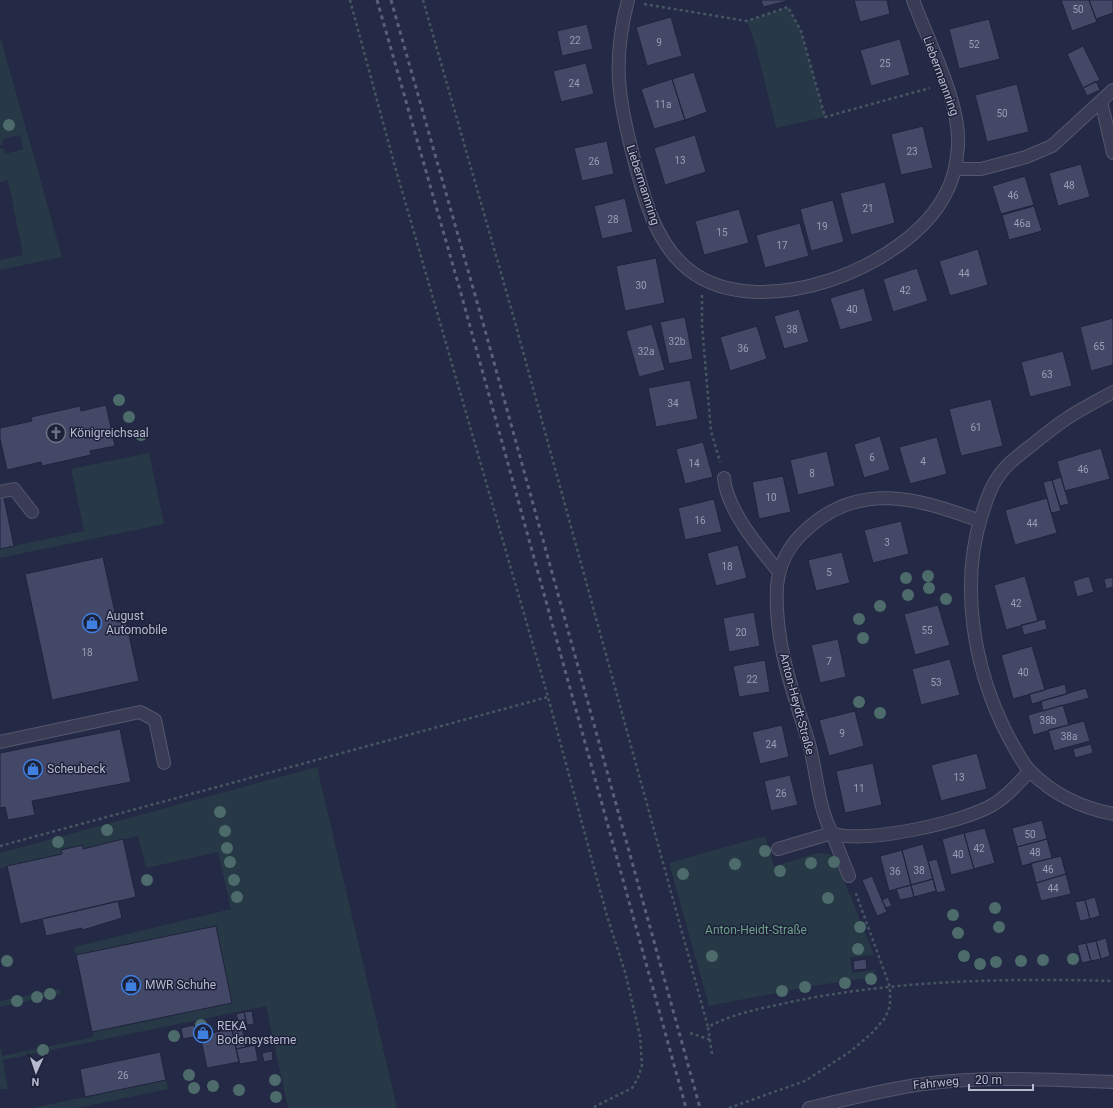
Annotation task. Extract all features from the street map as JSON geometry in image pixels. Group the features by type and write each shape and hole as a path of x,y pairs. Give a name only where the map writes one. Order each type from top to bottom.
{"street":[{"name":"Liebermannring","path":"628,1 621,29 617,63 623,118 649,209 662,239 675,257 690,271 710,283 731,290 754,293 780,292 814,286 846,274 876,259 907,239 929,218 945,196 955,169 958,145 958,124 945,84 912,0"},
{"path":"955,169 982,169 1026,157 1052,146 1113,90"},
{"path":"1101,101 1113,153"},
{"path":"1113,392 1066,419 1005,468 990,491 980,521 975,543 972,578 973,614 980,658 998,717 1018,755 1030,771 1053,790 1067,798 1113,814"},
{"path":"724,478 725,491 752,540 779,572"},
{"path":"0,492 14,489 32,512"},
{"name":"Anton-Heydt-Straße","path":"849,876 823,812 808,742 790,687 783,659 777,601 779,572 792,544 802,533 826,513 842,505 872,498 899,500 943,508 980,521"},
{"path":"0,742 140,712 155,720 164,763"},
{"path":"778,849 832,833 840,836 858,837 918,829 959,818 994,805 1030,771"},
{"name":"Fahrweg","path":"808,1108 891,1089 949,1081 1016,1079 1113,1082"}],"path":[{"path":"350,0 394,163 548,697 607,916 625,972 642,1049 642,1065 638,1078 632,1088 592,1108"},
{"path":"423,0 513,315 708,1027 712,1054"},
{"path":"628,1 747,21 788,7 801,31 825,117 945,84"},
{"path":"710,283 702,296 702,326 710,431 724,478"},
{"path":"0,846 548,697"},
{"path":"729,1108 805,1081 851,1051 872,1033 885,1018 890,1006 890,987 849,876"},
{"path":"708,1027 724,1019 745,1012 814,998 890,987 989,980 1113,981"},
{"path":"690,1032 711,1040"}],"green space":[{"path":"788,7 801,31 825,117 776,128 755,43 747,21"},
{"path":"0,36 62,257 0,270 0,260 23,255 8,180 0,182 0,149 4,149 5,154 23,149 20,135 2,139 3,145 0,145"},
{"path":"149,453 164,524 0,558 0,549 84,531 71,469"},
{"path":"317,767 397,1108 288,1108 266,1006 3,1060 8,1089 0,1089 0,1046 2,1056 94,1037 92,1032 232,1003 216,926 76,955 74,947 231,909 218,852 146,868 138,836 83,849 82,845 62,850 62,854 0,868 0,853"},
{"name":"Anton-Heidt-Straße","path":"765,836 774,866 818,853 829,854 837,863 874,955 850,957 852,973 876,970 873,975 868,978 812,986 709,1006 669,863"},
{"path":"59,989 60,994 0,1007 0,1001"},
{"path":"166,1080 168,1089 78,1108 33,1108"}],"building":[{"path":"761,0 787,0 787,1 763,7"},
{"path":"854,0 887,0 890,14 860,22"},
{"path":"1061,0 1089,0 1097,22 1072,31"},
{"path":"1089,0 1113,0 1113,13 1096,19"},
{"path":"671,17 682,56 647,66 636,27"},
{"path":"989,19 1000,59 959,69 949,29"},
{"path":"587,24 593,49 562,56 557,31"},
{"path":"900,39 910,75 871,86 860,50"},
{"path":"1083,46 1100,80 1083,88 1067,54"},
{"path":"586,63 594,94 561,102 553,71"},
{"path":"694,72 707,112 685,120 672,79"},
{"path":"672,79 685,120 654,129 641,89"},
{"path":"1096,81 1100,90 1087,96 1083,88"},
{"path":"1017,84 1029,132 987,142 975,95"},
{"path":"923,126 933,168 901,175 891,134"},
{"path":"695,135 706,172 665,185 654,148"},
{"path":"607,141 614,174 582,181 574,148"},
{"path":"1081,164 1090,197 1058,206 1049,173"},
{"path":"1025,176 1034,205 1001,214 992,186"},
{"path":"885,182 895,223 851,235 840,193"},
{"path":"625,198 633,232 602,239 594,206"},
{"path":"833,200 844,242 811,251 800,209"},
{"path":"1034,206 1042,231 1009,240 1002,215"},
{"path":"739,209 749,243 704,255 695,221"},
{"path":"800,223 809,256 765,268 756,235"},
{"path":"978,249 988,285 950,296 939,261"},
{"path":"656,258 665,303 625,311 616,266"},
{"path":"917,268 928,301 893,312 883,279"},
{"path":"864,288 873,321 840,330 830,298"},
{"path":"799,309 809,342 784,349 774,316"},
{"path":"685,317 693,359 669,364 660,322"},
{"path":"1113,318 1113,365 1091,371 1080,327"},
{"path":"652,324 665,370 639,377 626,331"},
{"path":"757,326 767,359 730,371 720,337"},
{"path":"1063,351 1072,386 1030,397 1021,362"},
{"path":"690,380 698,419 656,427 648,388"},
{"path":"991,399 1003,446 961,456 949,409"},
{"name":"Königreichsaal","path":"106,405 115,446 90,451 91,455 42,466 41,462 7,470 0,439 0,428 32,421 31,417 80,406 81,411"},
{"path":"880,436 890,470 864,478 854,444"},
{"path":"937,437 947,474 910,484 899,447"},
{"path":"703,442 713,477 685,484 676,449"},
{"path":"1101,448 1110,479 1065,491 1057,461"},
{"path":"827,451 835,486 798,495 790,460"},
{"path":"783,476 791,512 759,519 752,482"},
{"path":"1061,477 1069,504 1060,506 1052,480"},
{"path":"1052,480 1061,511 1051,513 1043,482"},
{"path":"0,498 4,498 14,546 0,549"},
{"path":"1047,498 1057,533 1015,545 1005,510"},
{"path":"714,499 722,532 685,540 678,508"},
{"path":"901,521 909,554 873,563 864,530"},
{"path":"738,545 747,578 716,586 707,553"},
{"path":"842,552 850,583 816,591 808,560"},
{"path":"103,557 117,622 126,621 139,681 52,700 25,574"},
{"path":"1025,576 1038,621 1006,630 994,585"},
{"path":"1089,576 1094,592 1077,597 1073,581"},
{"path":"1113,577 1113,587 1106,589 1104,579"},
{"path":"938,605 950,645 915,655 904,614"},
{"path":"754,612 760,646 729,652 723,618"},
{"path":"1045,619 1047,629 1024,635 1021,625"},
{"path":"838,639 846,677 820,683 811,645"},
{"path":"1032,646 1045,690 1013,699 1001,655"},
{"path":"950,659 960,695 921,705 912,669"},
{"path":"765,660 770,692 739,697 733,666"},
{"path":"1065,684 1067,694 1032,704 1029,694"},
{"path":"1086,688 1089,698 1043,711 1041,701"},
{"path":"1063,705 1069,725 1033,735 1028,715"},
{"path":"855,711 864,746 829,756 819,720"},
{"path":"1084,721 1090,741 1054,751 1048,730"},
{"path":"782,725 789,757 760,764 752,732"},
{"path":"120,729 131,782 32,801 35,815 8,820 5,807 0,808 0,753"},
{"path":"1091,744 1093,753 1075,758 1073,749"},
{"path":"977,753 987,789 941,801 931,765"},
{"path":"873,763 882,805 845,813 836,771"},
{"path":"790,775 798,805 771,811 764,781"},
{"path":"1042,820 1047,839 1017,847 1012,828"},
{"path":"985,828 995,863 974,869 964,833"},
{"path":"964,833 974,869 951,875 942,839"},
{"path":"123,839 136,897 20,924 7,866 62,854 61,850 83,845 83,849"},
{"path":"1047,839 1052,858 1022,866 1017,847"},
{"path":"923,844 933,879 911,885 902,850"},
{"path":"902,850 911,885 889,891 880,856"},
{"path":"1061,856 1066,874 1036,883 1031,863"},
{"path":"937,859 946,891 937,893 928,861"},
{"path":"1066,874 1071,894 1041,901 1036,883"},
{"path":"872,876 887,912 877,916 862,880"},
{"path":"933,879 936,891 914,897 911,885"},
{"path":"911,885 914,897 900,900 896,889"},
{"path":"888,897 892,906 886,908 882,900"},
{"path":"1095,897 1100,916 1090,919 1085,900"},
{"path":"1085,900 1090,919 1080,921 1075,902"},
{"path":"118,901 122,918 83,930 82,928 46,936 42,919"},
{"path":"216,926 232,1003 92,1032 76,955"},
{"path":"1106,938 1110,956 1101,959 1096,941"},
{"path":"1096,941 1101,959 1091,961 1086,943"},
{"path":"1086,943 1091,961 1082,963 1077,945"},
{"path":"866,959 867,969 854,970 853,961"},
{"path":"252,1011 254,1024 247,1025 244,1012"},
{"path":"244,1012 246,1020 238,1021 236,1014"},
{"path":"194,1025 197,1036 183,1039 181,1028"},
{"path":"242,1027 246,1047 236,1049 232,1029"},
{"path":"232,1029 239,1062 207,1068 200,1035"},
{"path":"255,1045 258,1061 240,1064 236,1049"},
{"path":"272,1051 273,1060 264,1062 262,1053"},
{"path":"160,1052 166,1080 85,1097 80,1069"}],"railway":[{"path":"377,0 460,290 686,1108"},
{"path":"391,0 485,330 700,1108"}],"place":[{"name":"Königreichsaal","path":"56,433"},
{"name":"August Automobile","path":"92,623"},
{"name":"Scheubeck","path":"33,769"},
{"name":"MWR Schuhe","path":"131,985"},
{"name":"REKA Bodensysteme","path":"203,1033"}]}
